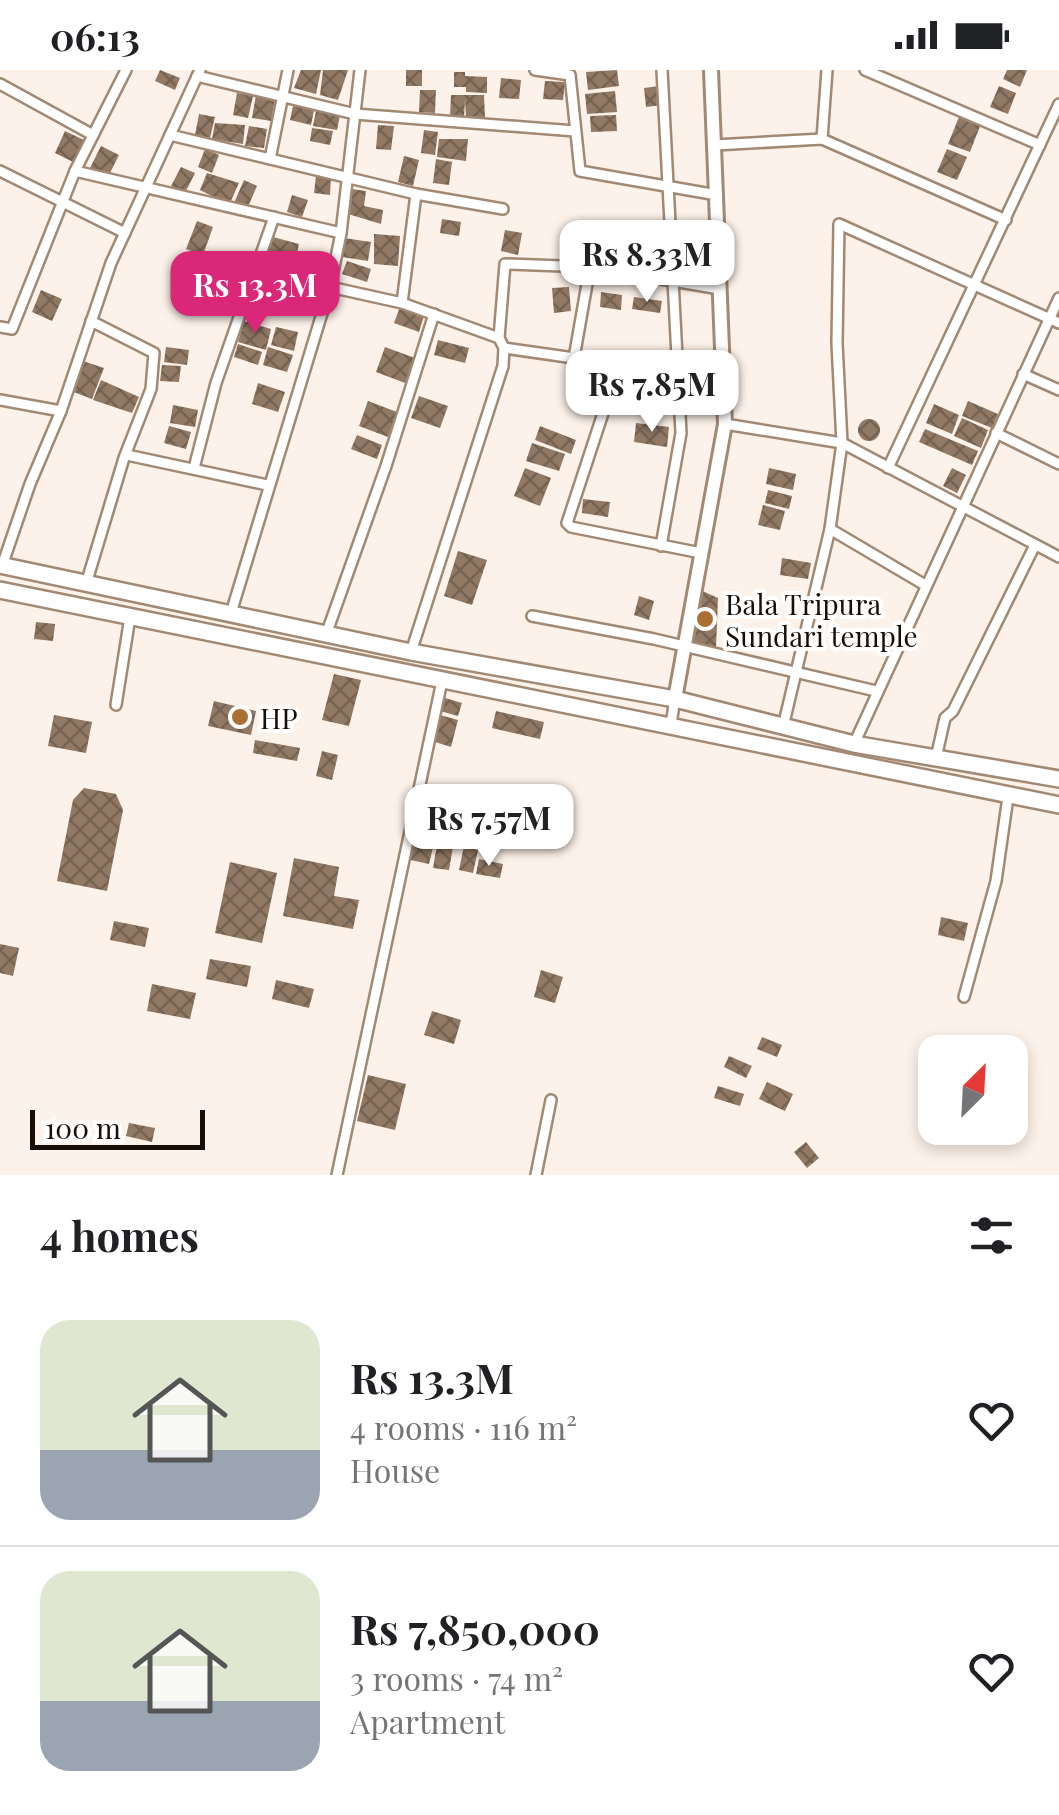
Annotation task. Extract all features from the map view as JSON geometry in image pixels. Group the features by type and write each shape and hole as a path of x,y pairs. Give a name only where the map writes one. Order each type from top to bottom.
{"highway":[{"path":"1,565 411,652 675,699 854,744 1059,780"},
{"path":"0,590 1059,805"}],"main road":[{"path":"675,699 725,424 711,70"}],"street":[{"path":"0,327 12,329 75,172 126,70"},
{"path":"270,159 288,70"},
{"path":"231,613 330,287 341,234 360,70"},
{"path":"534,70 570,75 580,171 717,195"},
{"path":"661,546 681,433 662,70"},
{"path":"822,138 826,70"},
{"path":"866,70 1040,145"},
{"path":"1,565 125,233 198,73 355,114 575,131"},
{"path":"0,84 94,135"},
{"path":"888,468 1059,104"},
{"path":"170,135 416,194 503,209"},
{"path":"715,145 822,138 1006,220"},
{"path":"0,171 125,233"},
{"path":"75,172 341,234"},
{"path":"402,303 416,194"},
{"path":"194,468 216,384 274,217"},
{"path":"783,727 830,530 842,443 837,344 839,224 1054,321"},
{"path":"411,652 503,366 506,264 590,268 720,289"},
{"path":"574,358 590,268"},
{"path":"330,287 402,303 501,343 574,358 608,389 608,398 567,524 702,553"},
{"path":"854,744 961,507 1024,374 1054,321 1059,298"},
{"path":"327,632 434,314"},
{"path":"86,585 124,458 151,389 154,354 91,321"},
{"path":"1024,374 1059,390"},
{"path":"0,400 61,412"},
{"path":"725,424 842,443 1059,557"},
{"path":"996,433 1059,464"},
{"path":"128,455 267,485"},
{"path":"830,530 925,585"},
{"path":"936,758 946,726 944,718 953,712 1035,545"},
{"path":"116,705 130,616"},
{"path":"532,616 685,646 876,691"},
{"path":"337,1175 442,681"},
{"path":"671,724 675,699"},
{"path":"964,997 996,881 1008,797"},
{"path":"536,1175 551,1100"}],"building":[{"path":"160,70 180,78 175,90 155,81"},
{"path":"301,70 321,70 316,94 294,88"},
{"path":"323,70 348,70 338,100 320,95"},
{"path":"406,70 422,70 422,86 406,86"},
{"path":"617,70 619,86 588,90 586,72"},
{"path":"1007,70 1027,70 1020,87 1003,79"},
{"path":"454,72 487,77 487,93 454,87"},
{"path":"501,78 521,80 519,99 499,98"},
{"path":"545,81 565,82 563,100 543,99"},
{"path":"659,86 662,105 646,107 644,88"},
{"path":"999,86 1016,93 1008,114 990,107"},
{"path":"420,90 436,90 435,113 419,112"},
{"path":"615,91 617,112 587,114 585,94"},
{"path":"237,93 253,96 248,118 233,115"},
{"path":"256,95 275,99 271,121 252,118"},
{"path":"451,95 484,95 485,117 466,117 465,100 464,118 450,117"},
{"path":"293,106 314,110 311,125 290,120"},
{"path":"316,111 340,115 337,130 313,126"},
{"path":"961,112 982,121 970,152 948,144"},
{"path":"199,114 215,117 210,138 195,135"},
{"path":"616,115 617,131 591,132 590,116"},
{"path":"215,123 245,125 243,144 212,139"},
{"path":"378,125 394,126 391,150 376,149"},
{"path":"249,126 267,129 264,148 245,146"},
{"path":"312,128 333,131 330,145 310,141"},
{"path":"424,130 438,132 435,155 421,153"},
{"path":"65,131 84,140 73,162 55,153"},
{"path":"439,139 468,139 466,161 437,157"},
{"path":"101,146 119,155 108,177 90,168"},
{"path":"205,149 219,155 212,173 198,167"},
{"path":"947,149 967,157 957,180 937,172"},
{"path":"404,156 419,160 413,186 398,182"},
{"path":"436,159 452,162 449,185 433,183"},
{"path":"181,167 195,173 185,193 171,186"},
{"path":"207,173 239,183 229,205 200,190"},
{"path":"316,176 331,178 330,195 314,193"},
{"path":"244,180 257,186 247,209 234,203"},
{"path":"352,189 366,191 364,206 383,210 381,224 348,214"},
{"path":"292,195 308,200 302,217 287,212"},
{"path":"442,219 461,222 459,236 440,233"},
{"path":"197,221 213,227 203,255 186,249"},
{"path":"505,230 522,233 518,255 501,251"},
{"path":"374,234 400,236 398,266 374,264"},
{"path":"273,237 299,244 295,262 268,256"},
{"path":"344,238 371,242 368,261 342,257"},
{"path":"347,261 371,269 367,282 342,274"},
{"path":"569,287 571,311 554,313 552,288"},
{"path":"41,290 62,299 52,321 32,312"},
{"path":"601,292 622,295 621,310 600,307"},
{"path":"634,297 662,301 660,313 632,309"},
{"path":"400,307 424,316 419,332 394,323"},
{"path":"244,321 271,329 266,350 238,342"},
{"path":"276,327 298,332 294,351 271,345"},
{"path":"438,340 469,348 465,363 434,355"},
{"path":"238,344 262,352 258,365 234,357"},
{"path":"166,347 189,350 187,365 164,362"},
{"path":"268,347 293,355 287,372 263,365"},
{"path":"385,347 415,358 405,383 376,372"},
{"path":"83,361 104,368 92,399 71,391"},
{"path":"162,365 181,366 179,382 160,381"},
{"path":"101,380 139,397 132,413 93,400"},
{"path":"258,383 285,392 278,412 252,404"},
{"path":"419,396 448,406 440,428 411,418"},
{"path":"368,401 397,412 388,437 359,426"},
{"path":"968,401 998,414 992,428 962,416"},
{"path":"934,404 959,415 952,434 926,423"},
{"path":"173,405 198,410 195,427 170,423"},
{"path":"962,418 988,430 981,448 954,436"},
{"path":"869,419 877,422 877,438 869,441 861,438 858,430 861,422"},
{"path":"636,423 669,427 667,447 634,442"},
{"path":"169,426 191,432 186,449 164,443"},
{"path":"540,426 576,440 571,454 535,440"},
{"path":"925,429 978,451 972,465 919,442"},
{"path":"357,435 382,445 377,459 351,449"},
{"path":"532,443 565,454 559,471 526,461"},
{"path":"525,468 551,478 540,506 514,496"},
{"path":"769,468 796,474 793,490 766,484"},
{"path":"952,468 966,475 957,493 943,486"},
{"path":"768,490 792,496 789,509 765,503"},
{"path":"583,499 610,502 608,517 582,513"},
{"path":"763,505 785,511 780,530 758,525"},
{"path":"458,551 487,560 472,605 444,596"},
{"path":"782,558 811,563 808,579 780,575"},
{"name":"Bala Tripura Sundari temple","path":"698,589 718,598 716,647 689,641"},
{"path":"639,596 654,601 649,620 634,615"},
{"path":"36,622 55,624 53,641 34,639"},
{"path":"334,674 361,680 349,726 322,720"},
{"path":"445,698 462,703 458,716 440,711"},
{"path":"214,701 256,711 251,735 208,726"},
{"path":"496,711 544,722 540,739 492,728"},
{"path":"54,715 92,722 86,753 48,746"},
{"path":"440,715 458,720 451,747 432,741"},
{"path":"255,740 300,748 297,761 253,753"},
{"path":"322,751 338,755 332,780 316,776"},
{"path":"84,788 116,794 123,810 107,891 57,881 73,800"},
{"path":"412,829 436,835 429,864 406,859"},
{"path":"438,839 454,841 449,870 433,868"},
{"path":"464,846 478,850 473,873 459,870"},
{"path":"294,858 339,867 334,896 359,900 353,929 283,916"},
{"path":"479,859 503,864 500,878 476,874"},
{"path":"230,862 277,873 262,943 215,933"},
{"path":"941,917 968,923 964,941 938,935"},
{"path":"114,921 149,928 145,947 110,940"},
{"path":"0,944 19,948 13,976 0,973"},
{"path":"210,959 251,966 247,987 206,979"},
{"path":"541,970 563,977 555,1003 534,997"},
{"path":"276,980 314,989 309,1008 272,999"},
{"path":"152,984 196,993 190,1019 147,1011"},
{"path":"432,1011 461,1020 454,1044 424,1035"},
{"path":"762,1037 782,1045 777,1057 757,1049"},
{"path":"729,1056 752,1066 746,1078 724,1067"},
{"path":"368,1075 406,1084 395,1130 357,1121"},
{"path":"767,1082 793,1094 785,1111 759,1099"},
{"path":"718,1086 744,1094 740,1106 714,1098"},
{"path":"129,1123 155,1128 152,1142 126,1136"},
{"path":"806,1142 819,1158 807,1168 794,1152"}],"place":[{"name":"Bala Tripura Sundari temple","path":"705,619"},
{"name":"HP","path":"240,717"}]}
